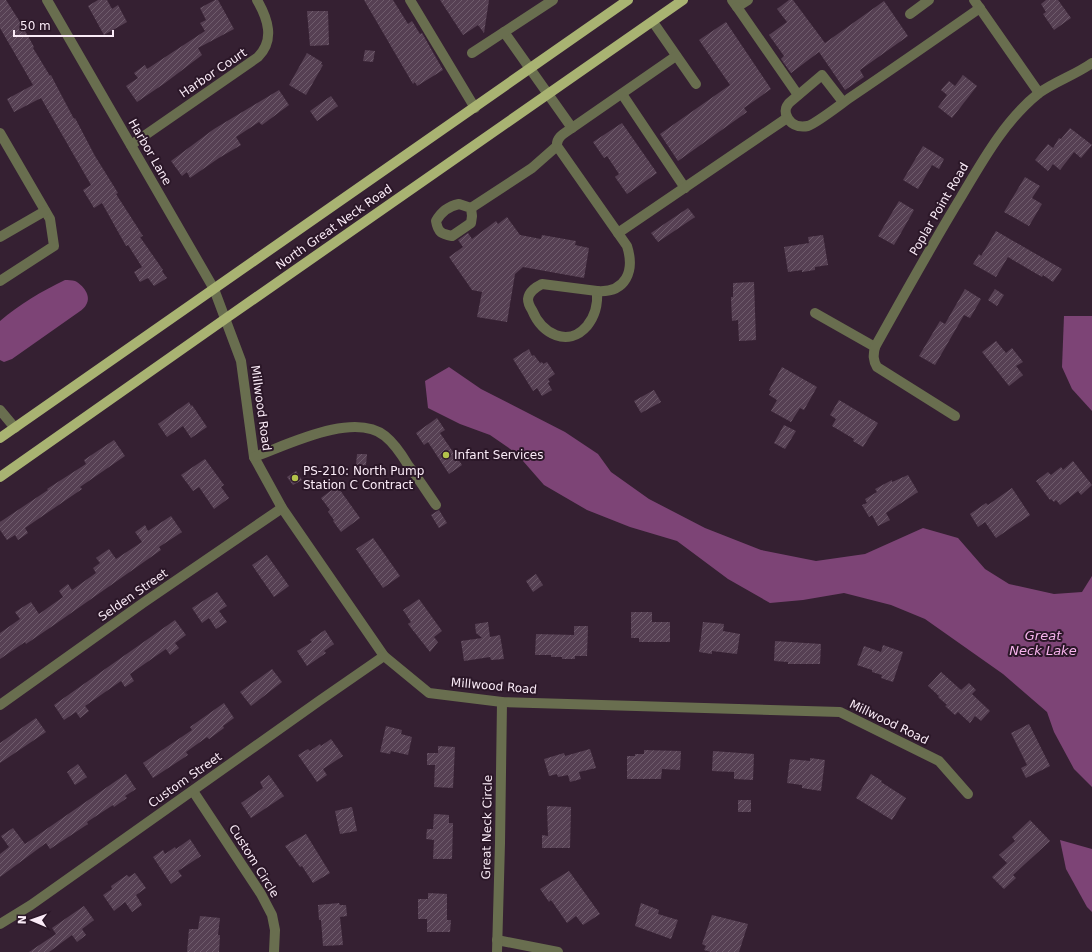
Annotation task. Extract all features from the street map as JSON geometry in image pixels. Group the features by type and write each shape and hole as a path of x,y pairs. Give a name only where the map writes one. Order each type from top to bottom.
{"main road":[{"name":"North Great Neck Road","path":"0,438 628,0"},
{"name":"North Great Neck Road","path":"0,478 225,319 684,0"}],"street":[{"name":"Harbor Lane","path":"47,0 214,289 225,319"},
{"name":"Harbor Court","path":"131,145 265,51 269,30 264,12 257,0"},
{"path":"410,0 475,108"},
{"path":"472,53 553,0"},
{"path":"748,0 735,3 798,95"},
{"path":"910,14 925,1"},
{"path":"843,102 822,75 785,108 787,118 796,125 803,127 810,125 843,102 977,4 1039,93"},
{"path":"653,22 696,84"},
{"path":"504,32 572,128"},
{"path":"597,291 598,301 596,312 590,322 577,335 567,337 558,336 548,332 534,315 529,304 528,298 531,291 542,284 597,291 613,290 624,281 631,264 627,246 557,146 556,142 558,138 676,56"},
{"name":"Poplar Point Road","path":"875,347 989,150 1017,114 1039,93 1061,79 1076,73 1092,63"},
{"path":"622,94 685,188"},
{"path":"618,233 787,118"},
{"path":"0,133 50,219 54,246 0,281"},
{"path":"471,208 532,168 557,146"},
{"path":"0,237 45,211"},
{"path":"815,313 875,347 873,354 874,362 878,367 955,416"},
{"name":"Millwood Road","path":"225,319 240,361 254,457 282,508 384,656 429,693 502,702 840,712 939,761 968,794"},
{"path":"0,410 15,428"},
{"path":"254,457 326,430 344,427 363,427 375,430 385,436 396,447 436,505"},
{"name":"Selden Street","path":"0,705 282,508"},
{"name":"Custom Street","path":"0,924 31,905 319,700 384,656"},
{"name":"Great Neck Circle","path":"497,952 502,702"},
{"name":"Custom Circle","path":"193,790 261,894 272,915 275,930 274,952"},
{"path":"497,940 558,952"}],"water":[{"path":"65,280 75,281 86,291 88,302 84,308 12,359 4,362 0,360 0,321 31,298"},
{"path":"1064,316 1092,316 1092,411 1072,389 1062,367"},
{"name":"Great Neck Lake","path":"449,367 481,389 565,432 598,454 611,472 649,499 705,528 761,550 816,561 865,554 923,528 958,538 985,569 1009,584 1054,594 1082,592 1092,576 1092,787 1074,769 1054,732 1047,712 1003,674 925,619 891,605 844,593 803,600 770,603 728,579 677,541 630,527 587,510 544,485 516,453 490,435 460,424 428,408 425,381"},
{"path":"1060,840 1092,849 1092,912 1087,907 1066,869"}],"building":[{"path":"0,0 6,0 20,22 34,47 33,48 50,76 51,75 95,156 118,193 116,194 143,236 140,237 163,270 162,271 167,278 154,286 148,278 140,282 134,272 142,267 128,245 126,246 102,203 94,208 83,190 91,185 41,98 14,112 7,99 33,85 0,28"},
{"path":"98,0 107,0 112,9 118,5 127,22 104,35 88,6"},
{"path":"215,0 218,0 234,29 198,48 202,55 137,102 126,86 138,78 134,73 145,65 147,69 205,31 200,23 206,20 200,8"},
{"path":"364,0 393,0 408,24 412,21 420,34 422,33 443,70 417,86 415,82 413,84"},
{"path":"440,0 489,0 484,33 478,25 463,35"},
{"path":"789,0 793,0 825,43 884,1 908,36 860,70 864,77 845,90 819,52 791,73 781,59 784,56 769,35 787,22 777,9"},
{"path":"1046,0 1058,0 1071,18 1054,30 1043,14 1046,12 1041,4"},
{"path":"307,11 328,11 329,45 310,46"},
{"path":"726,22 771,89 744,108 747,112 678,161 660,134 730,85 699,40"},
{"path":"365,50 375,51 373,62 363,61"},
{"path":"307,53 322,62 321,64 323,65 306,95 289,85"},
{"path":"963,75 977,86 952,118 938,107 947,95 941,90 949,81 955,86"},
{"path":"279,90 289,105 262,125 259,122 236,137 241,145 190,178 187,172 182,176 171,161 214,129"},
{"path":"331,96 338,106 317,121 310,111"},
{"path":"622,123 657,173 627,194 615,177 619,174 607,156 604,158 593,142"},
{"path":"1070,128 1092,145 1081,158 1074,152 1060,170 1053,164 1048,171 1035,160 1048,144 1053,148 1059,138 1061,139"},
{"path":"923,146 944,159 939,169 932,165 918,189 903,180"},
{"path":"1025,177 1040,186 1032,198 1042,204 1029,226 1004,212"},
{"path":"899,201 914,210 894,245 878,236"},
{"path":"688,208 695,217 658,242 651,233"},
{"path":"507,217 520,235 541,239 542,235 576,241 575,245 589,248 584,278 523,267 515,274 507,322 477,317 482,292 472,290 449,257 463,247 458,240 468,233 472,239 496,221 498,224"},
{"path":"996,231 1062,269 1053,282 1043,275 1042,277 1008,257 996,277 973,264 979,254 981,256"},
{"path":"823,235 828,265 815,267 815,270 788,272 784,247 809,243 808,237"},
{"path":"754,282 756,340 739,341 738,320 732,321 731,297 733,297 733,283"},
{"path":"965,289 981,299 970,318 964,315 935,365 919,356 940,321 945,324"},
{"path":"995,289 1004,295 997,306 988,300"},
{"path":"996,341 1006,353 1012,348 1023,362 1016,366 1023,375 1009,386 982,352"},
{"path":"529,349 532,356 534,355 540,363 542,362 543,364 547,362 555,374 548,379 550,382 548,383 552,390 542,396 537,388 533,391 513,359"},
{"path":"782,367 817,387 804,410 800,408 791,422 771,411 777,400 769,395 771,391 769,390"},
{"path":"654,390 661,402 641,413 634,401"},
{"path":"839,400 878,423 863,447 853,441 854,439 832,426 836,419 830,415"},
{"path":"189,402 207,427 191,438 183,426 167,437 158,424"},
{"name":"Infant Services","path":"437,418 445,430 440,433 462,465 449,474 428,442 424,445 416,433"},
{"path":"784,425 796,431 785,449 774,443"},
{"path":"114,440 125,456 80,487 82,489 25,528 28,533 18,540 15,535 7,540 0,530 0,522 86,464 84,460"},
{"path":"357,454 367,454 366,465 356,465"},
{"path":"205,459 224,485 221,487 229,498 214,509 199,487 193,491 181,475"},
{"path":"1073,461 1092,485 1081,495 1078,491 1060,505 1056,500 1054,502 1051,499 1050,500 1036,481 1048,472 1051,475 1061,467 1063,470"},
{"name":"PS-210: North Pump Station C Contract","path":"296,471 302,480 293,485 287,477"},
{"path":"908,475 918,492 886,513 890,520 878,526 872,515 869,517 862,505 867,503 865,499 877,492 875,489 892,480 892,482"},
{"path":"337,486 360,518 341,532 328,512 330,510 321,498"},
{"path":"1012,488 1030,515 996,538 985,522 978,527 970,514 986,503 988,505"},
{"path":"439,510 447,523 439,528 431,515"},
{"path":"171,516 182,532 159,547 161,550 26,644 25,642 0,659 0,633 20,619 15,612 31,602 39,614 63,597 59,591 68,584 72,590 96,573 93,568 100,563 96,558 109,549 116,559 142,542 135,532 145,525 148,531"},
{"path":"373,538 400,576 383,588 356,549"},
{"path":"267,555 289,586 274,597 252,565"},
{"path":"536,574 543,585 533,592 526,581"},
{"path":"217,592 227,606 219,611 227,622 216,629 209,618 202,623 192,608"},
{"path":"419,599 442,631 434,637 438,642 430,652 408,624 411,622 403,610"},
{"path":"631,612 652,612 652,622 670,622 670,642 639,642 639,638 631,638"},
{"path":"175,620 186,635 175,643 179,648 170,655 166,649 130,674 134,681 125,687 121,681 85,706 89,711 80,718 76,712 64,720 54,705"},
{"path":"488,622 490,637 500,635 504,659 491,660 490,657 464,661 461,641 482,638 476,633 475,624"},
{"path":"703,622 724,624 723,631 740,634 737,654 712,651 712,654 699,652"},
{"path":"574,626 588,626 587,656 575,656 575,659 562,659 562,657 551,657 551,655 535,655 536,634 574,635"},
{"path":"325,630 334,644 324,651 326,653 307,666 297,651 312,642 310,640"},
{"path":"775,641 821,644 820,664 788,664 788,662 774,661"},
{"path":"883,645 903,652 893,682 881,678 882,675 872,672 872,670 857,665 864,646 881,652"},
{"path":"272,669 282,682 251,706 240,692"},
{"path":"941,672 961,690 969,683 976,690 972,694 990,711 981,721 975,716 970,723 958,712 955,715 945,706 947,705 938,697 939,696 928,686"},
{"path":"224,703 234,718 223,726 224,728 209,739 207,737 186,752 188,755 153,778 143,763 192,730 190,727"},
{"path":"36,718 46,732 0,763 0,743"},
{"path":"1029,724 1050,766 1026,778 1021,768 1027,765 1011,733"},
{"path":"386,726 402,730 401,734 412,737 408,755 391,751 390,754 380,752"},
{"path":"331,739 343,756 323,769 327,775 317,782 298,755 308,749 310,751 320,744 321,746"},
{"path":"438,746 455,747 453,788 434,787 435,765 427,765 427,753 438,753"},
{"path":"590,749 596,768 579,772 581,779 570,782 568,775 558,777 557,774 549,776 544,759 564,753 565,756"},
{"path":"644,750 681,751 680,770 662,769 661,779 627,779 627,756 644,754"},
{"path":"713,751 754,754 753,780 734,779 734,772 712,771"},
{"path":"810,758 825,760 821,791 802,788 802,785 787,783 790,759 810,761"},
{"path":"78,764 87,777 75,785 67,772"},
{"path":"126,774 136,789 125,796 127,798 114,807 113,805 87,822 88,824 50,849 46,843 0,877 0,854 9,847 1,836 13,828 25,844"},
{"path":"871,774 906,798 892,820 856,798"},
{"path":"269,775 284,796 251,818 241,803 263,788 260,782"},
{"path":"738,800 751,800 751,812 738,812"},
{"path":"547,806 571,807 570,848 542,848 542,835 548,836"},
{"path":"352,807 357,831 340,834 335,811"},
{"path":"434,814 449,815 449,823 453,823 452,859 433,859 434,840 426,839 427,829 433,829"},
{"path":"1030,820 1050,841 1013,875 1016,878 1004,889 992,877 1007,863 999,855 1015,841 1012,837"},
{"path":"306,834 330,873 313,883 302,866 300,867 285,846"},
{"path":"190,839 201,856 178,871 182,876 171,884 153,857 163,850 165,854 175,847 176,849"},
{"path":"569,871 600,914 583,925 576,916 567,923 551,900 549,902 540,889"},
{"path":"135,873 146,888 136,895 142,905 132,912 125,902 114,911 103,895 112,889 111,886 127,875 129,877"},
{"path":"428,893 447,894 447,920 451,920 450,932 427,932 427,919 418,919 418,899 428,899"},
{"path":"339,903 340,905 346,905 347,916 340,917 343,945 323,946 318,905"},
{"path":"641,903 659,910 658,914 678,920 671,939 635,926"},
{"path":"84,906 94,920 82,929 86,935 77,942 72,935 49,952 29,952 56,934 52,928"},
{"path":"712,915 748,924 739,952 711,952 704,950 706,946 702,944"},
{"path":"200,916 220,918 218,935 220,935 219,952 187,952 189,929 198,929"}],"place":[{"name":"Infant Services","path":"446,455"},
{"name":"PS-210: North Pump Station C Contract","path":"295,478"}]}
